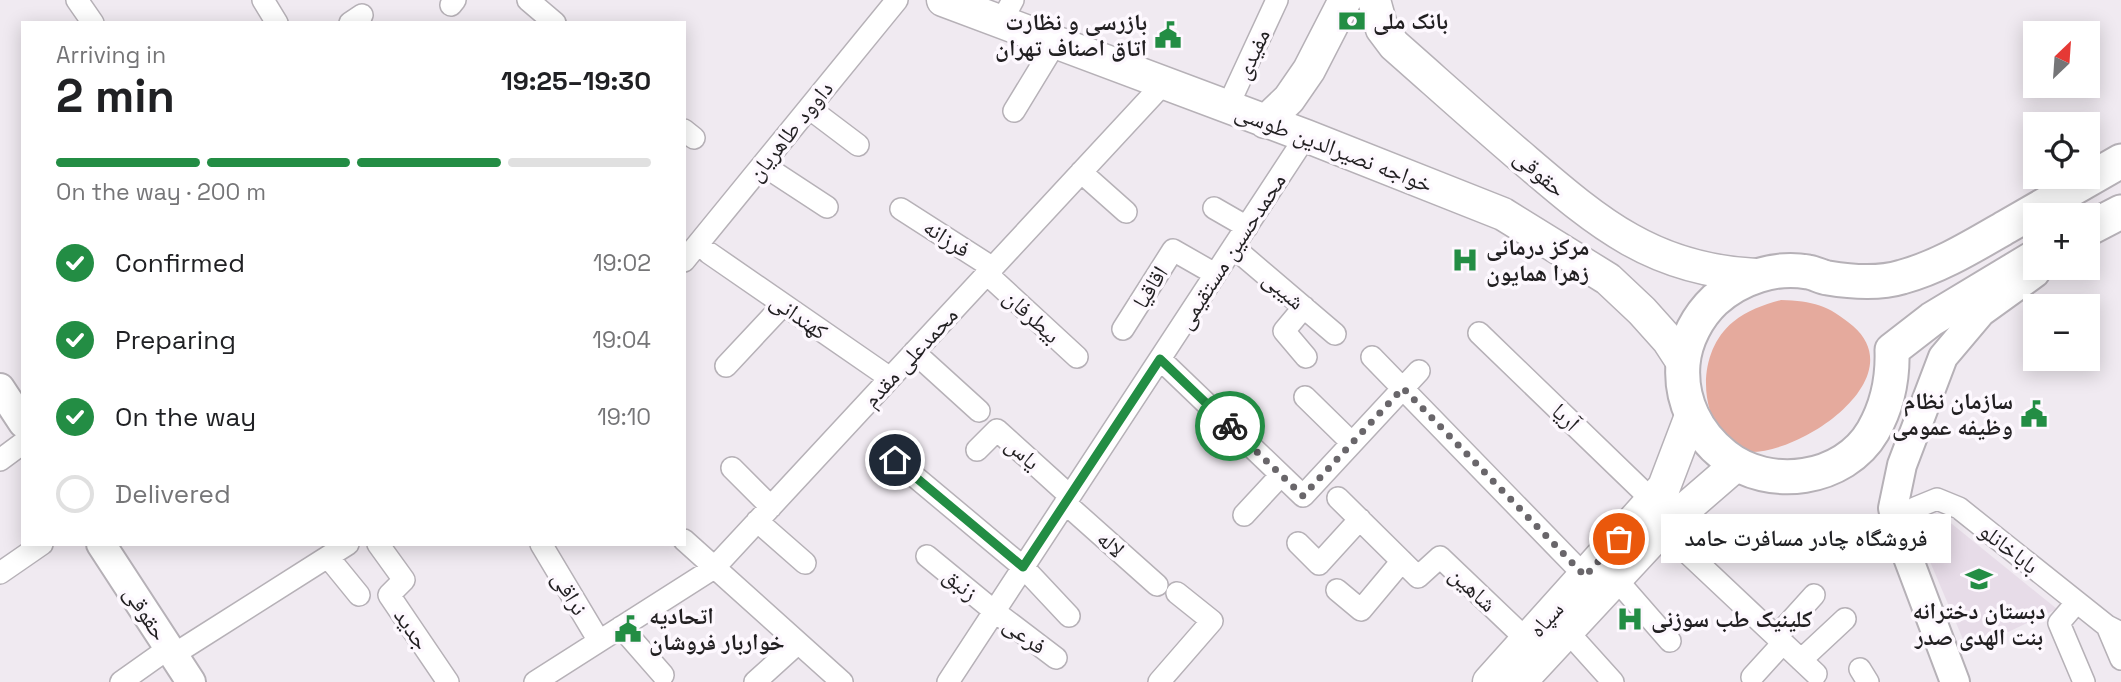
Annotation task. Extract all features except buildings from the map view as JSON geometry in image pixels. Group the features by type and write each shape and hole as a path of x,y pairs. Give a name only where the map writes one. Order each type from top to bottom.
{"highway":[{"path":"2023,264 1932,319 1892,350 1893,374 1885,404 1872,433 1850,456 1824,471 1794,478 1764,475 1736,465 1709,444 1691,416 1684,390 1683,363 1690,334 1706,308 1729,288 1756,275 1783,271 1808,272 1826,278 1877,281 1900,278 1969,248 2121,161"}],"main road":[{"name":"خواجه نصیرالدین طوسی","path":"943,0 1007,11 1056,42 1503,214 1608,279 1668,340 1683,363"},
{"path":"1265,122 1289,99 1309,70 1345,0"},
{"name":"حقوقی","path":"1374,0 1382,29 1394,45 1589,215 1634,243 1672,260 1726,274 1756,275"},
{"path":"1955,682 1898,531 1893,509 1902,465 1943,357 1982,312 2025,280"},
{"path":"10,391 21,418"},
{"name":"سپاه","path":"1657,515 1664,487 1691,416"},
{"name":"سپاه","path":"1489,682 1527,640 1600,577 1657,515 1736,465"},
{"name":"حقوقی","path":"103,546 191,682"},
{"name":"سپاه","path":"1520,682 1567,631 1600,577"}],"street":[{"path":"77,0 92,21"},
{"path":"263,0 276,21"},
{"name":"داوود طاهریان","path":"686,256 897,0"},
{"name":"مفیدی","path":"1227,108 1277,0"},
{"path":"532,1 553,21"},
{"path":"1014,111 1056,42"},
{"name":"محمدعلی مقدم","path":"535,682 713,568 1164,83"},
{"path":"809,108 858,145"},
{"name":"محمدحسین مستقیمی","path":"958,678 994,611 1306,136"},
{"path":"763,165 827,207"},
{"path":"1081,172 1126,212"},
{"path":"1214,208 1247,227"},
{"name":"فرزانه","path":"901,209 990,271"},
{"name":"شیبی","path":"1233,247 1335,334"},
{"name":"اقاقیا","path":"1123,329 1173,250 1215,274"},
{"name":"کهندانی","path":"709,253 890,378"},
{"name":"بیطرفان","path":"990,271 1077,357"},
{"path":"726,366 783,305"},
{"path":"1304,307 1284,331 1306,357"},
{"name":"آریا","path":"1479,333 1809,667 1845,619"},
{"path":"914,352 979,411"},
{"path":"1372,357 1670,641"},
{"path":"1160,359 1303,496 1419,371"},
{"path":"1305,397 1352,443"},
{"name":"یاس","path":"977,450 997,430 1068,500"},
{"path":"0,460 21,444"},
{"path":"895,460 1023,567 1069,616"},
{"path":"732,468 764,514 805,563"},
{"path":"1244,514 1281,475"},
{"name":"شاهین","path":"1338,498 1418,577 1440,557 1527,640"},
{"name":"باباخانلو","path":"1898,531 1915,508 1937,499 1959,508 2114,630"},
{"name":"لاله","path":"1068,500 1167,589 1212,621 1163,681"},
{"path":"1298,543 1319,564 1360,519"},
{"path":"686,542 842,682"},
{"path":"0,573 39,546"},
{"path":"121,682 345,546"},
{"name":"جدید","path":"379,546 404,580 389,595 448,682"},
{"name":"نراقی","path":"542,546 599,641"},
{"path":"328,556 359,595"},
{"name":"زنبق","path":"927,556 994,611"},
{"path":"1337,590 1361,610 1402,561"},
{"path":"1752,677 1814,595"},
{"path":"2077,602 2059,623 2084,682"},
{"name":"فرعی","path":"994,611 1056,658"},
{"path":"621,627 663,675"},
{"path":"2114,630 2121,659"},
{"path":"1567,631 1613,682"},
{"path":"754,682 798,643"}],"shaded area":[{"path":"1781,300 1820,306 1836,313 1853,326 1869,349 1868,374 1854,398 1831,419 1804,437 1775,448 1749,452 1730,446 1714,420 1706,391 1709,360 1722,333 1733,322 1756,308"},
{"name":"دبستان دخترانه بنت الهدی صدر","path":"1943,519 2057,609 1968,651 1920,538 1927,526"}],"way so far":[{"path":"1230,426 1303,496 1403,388 1585,576 1619,539"}],"place":[{"name":"بانک ملی","path":"1352,21"},
{"name":"بازرسی و نظارت اتاق اصناف تهران","path":"1168,35"},
{"name":"مرکز درمانی زهرا همایون","path":"1465,260"},
{"name":"سازمان نظام وظیفه عمومی","path":"2034,414"},
{"name":"فروشگاه چادر مسافرت حامد","path":"1619,539"},
{"name":"دبستان دخترانه بنت الهدی صدر","path":"1979,579"},
{"name":"کلینیک طب سوزنی","path":"1630,619"},
{"name":"اتحادیه خواربار فروشان","path":"628,629"}],"route":[{"path":"895,460 1023,567 1160,359 1230,426"}]}
